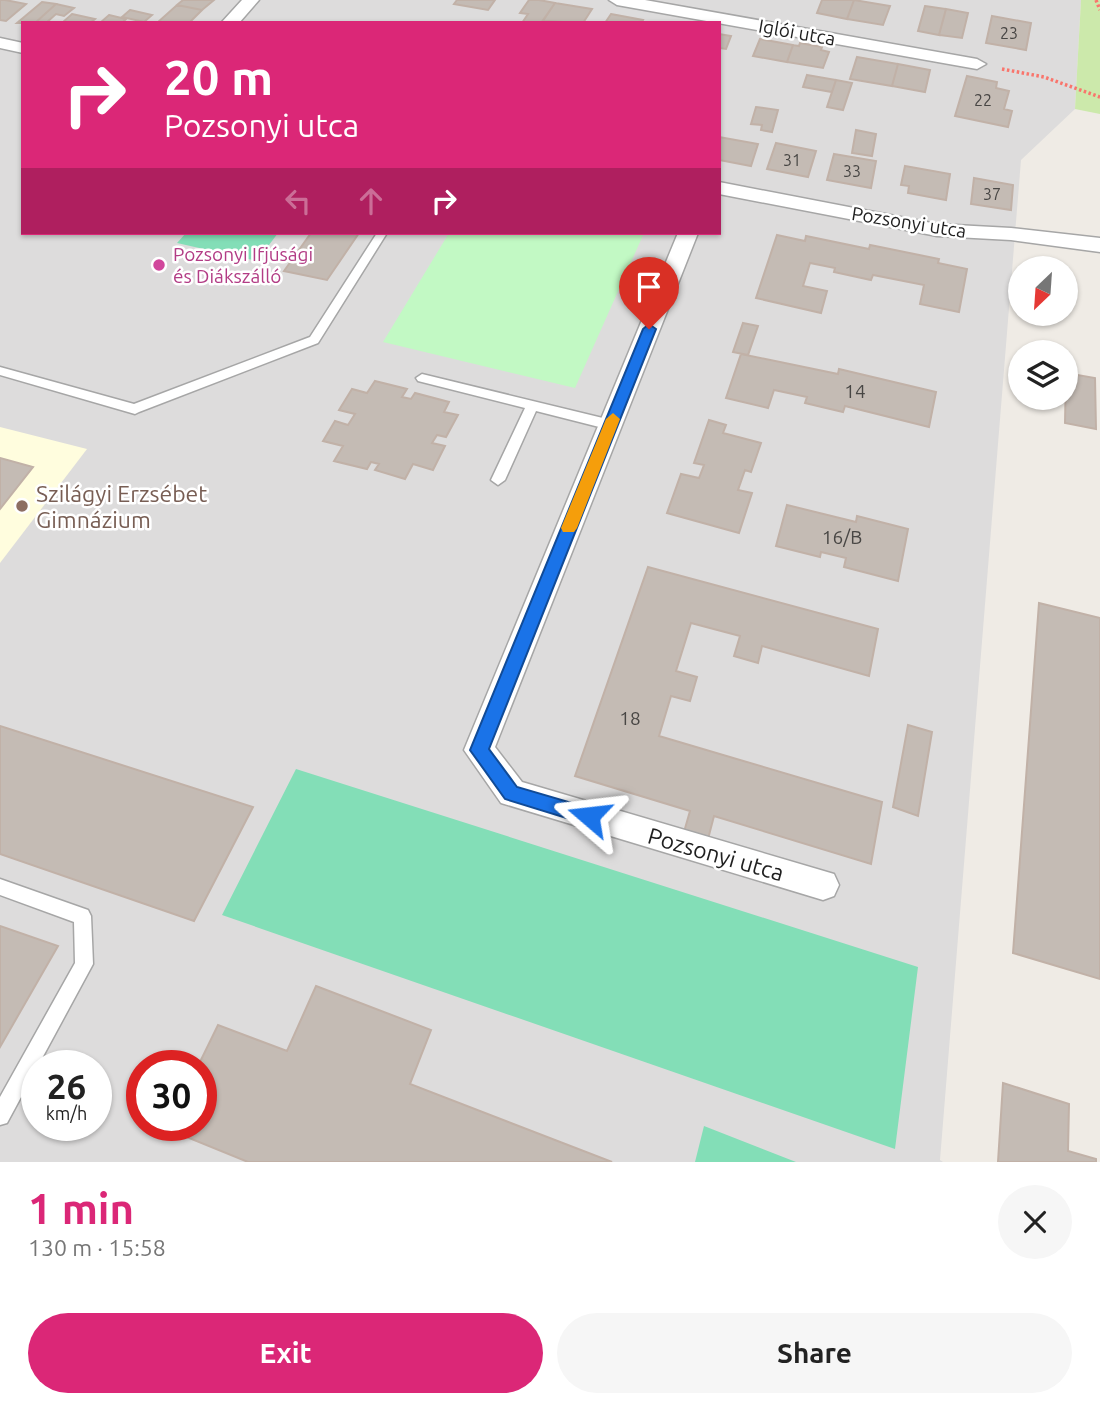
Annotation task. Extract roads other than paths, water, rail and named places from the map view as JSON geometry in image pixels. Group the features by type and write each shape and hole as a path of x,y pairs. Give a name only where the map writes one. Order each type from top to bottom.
{"street":[{"path":"231,21 251,0"},
{"name":"Iglói utca","path":"617,0 977,64"},
{"path":"0,43 21,48"},
{"name":"Pozsonyi utca","path":"721,188 937,230 1011,234 1100,245"},
{"name":"Pozsonyi utca","path":"687,235 479,750 512,793 823,885"}],"lane":[{"path":"0,371 135,409 314,340 381,235"},
{"path":"422,378 611,425"},
{"path":"498,480 533,405"},
{"path":"0,887 82,916 84,964 0,1116"}],"place":[{"name":"Pozsonyi Ifjúsági és Diákszálló","path":"159,265"},
{"name":"Szilágyi Erzsébet Gimnázium","path":"22,506"}]}
